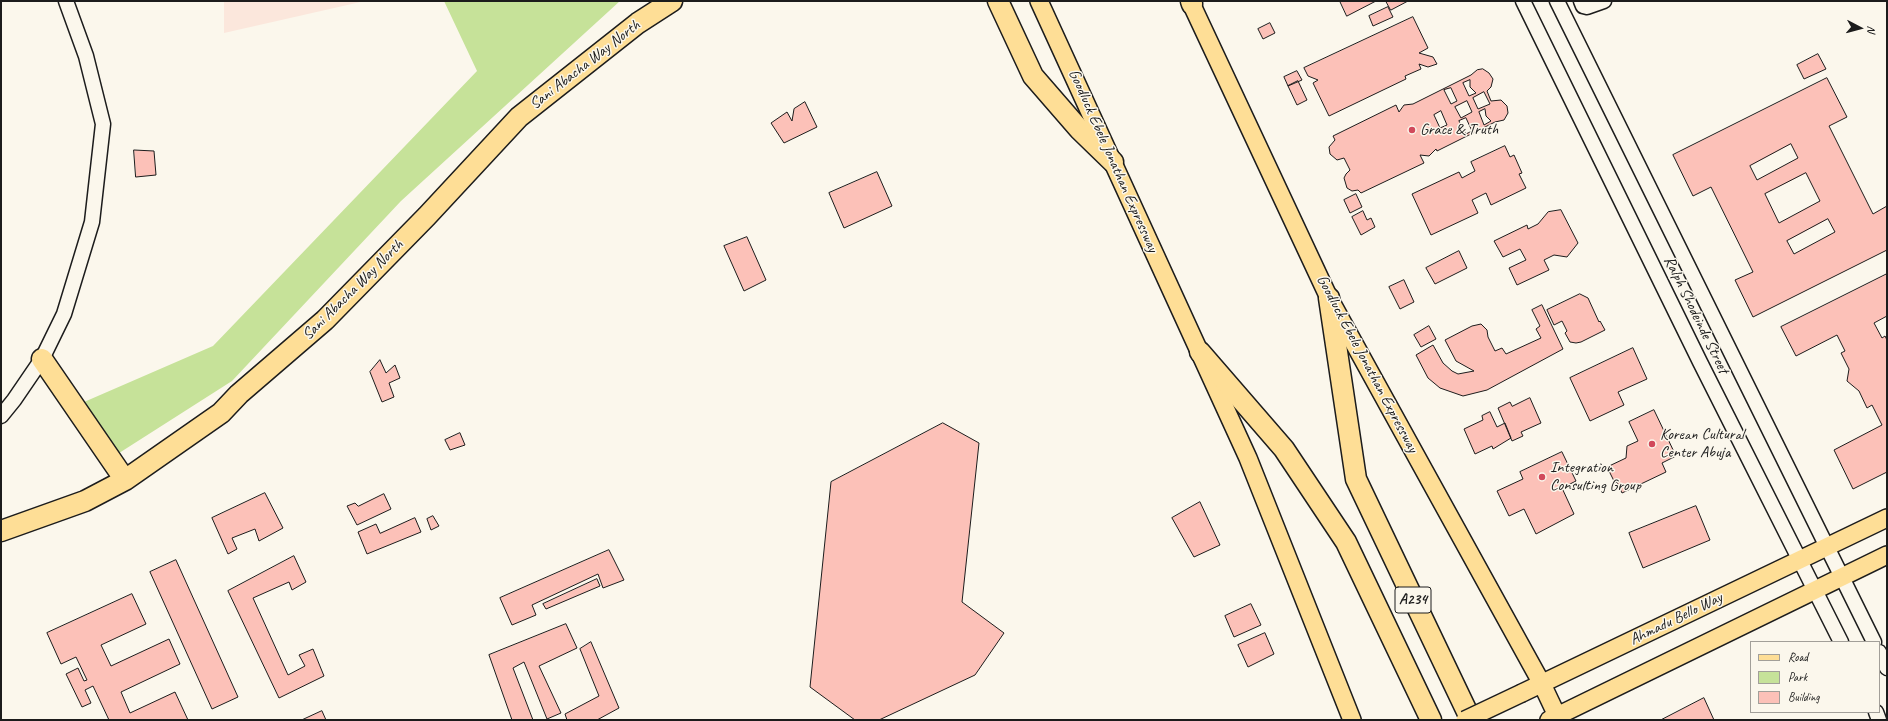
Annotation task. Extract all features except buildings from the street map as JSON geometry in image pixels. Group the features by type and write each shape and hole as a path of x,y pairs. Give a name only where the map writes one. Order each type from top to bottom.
{"highway":[{"name":"Sani Abacha Way North","path":"1,531 85,501 125,480 221,413 239,394 325,320 427,216 519,117 638,22 672,1"},
{"path":"998,1 1033,76 1079,129 1113,162"},
{"name":"A234","path":"1329,298 1356,479 1471,720"},
{"name":"A234","path":"1200,352 1284,449 1346,542 1431,720"},
{"path":"42,359 125,480"}],"main road":[{"name":"Goodluck Ebele Jonathan Expressway","path":"1039,1 1248,458 1352,720"},
{"name":"Goodluck Ebele Jonathan Expressway","path":"1191,2 1329,298 1542,684 1555,718"},
{"name":"Ahmadu Bello Way","path":"1465,720 1887,518"},
{"path":"1555,718 1887,555"}],"street":[{"path":"1,416 14,400 42,359 64,314 92,222 103,124 86,56 66,1"},
{"name":"Ralph Shodeinde Street","path":"1523,1 1700,362 1841,641"},
{"name":"Ralph Shodeinde Street","path":"1557,1 1874,641"},
{"path":"1581,1 1583,6 1587,7 1604,1"},
{"path":"1880,654 1887,668"}],"shaded area":[{"path":"224,1 365,1 224,33"}],"green space":[{"path":"444,1 620,1 401,201 232,381 116,455 84,402 213,346 477,71"}],"place":[{"name":"Grace & Truth","path":"1412,130"},
{"name":"Korean Cultural Center Abuja","path":"1652,444"},
{"name":"Integration Consulting Group","path":"1542,477"}]}
